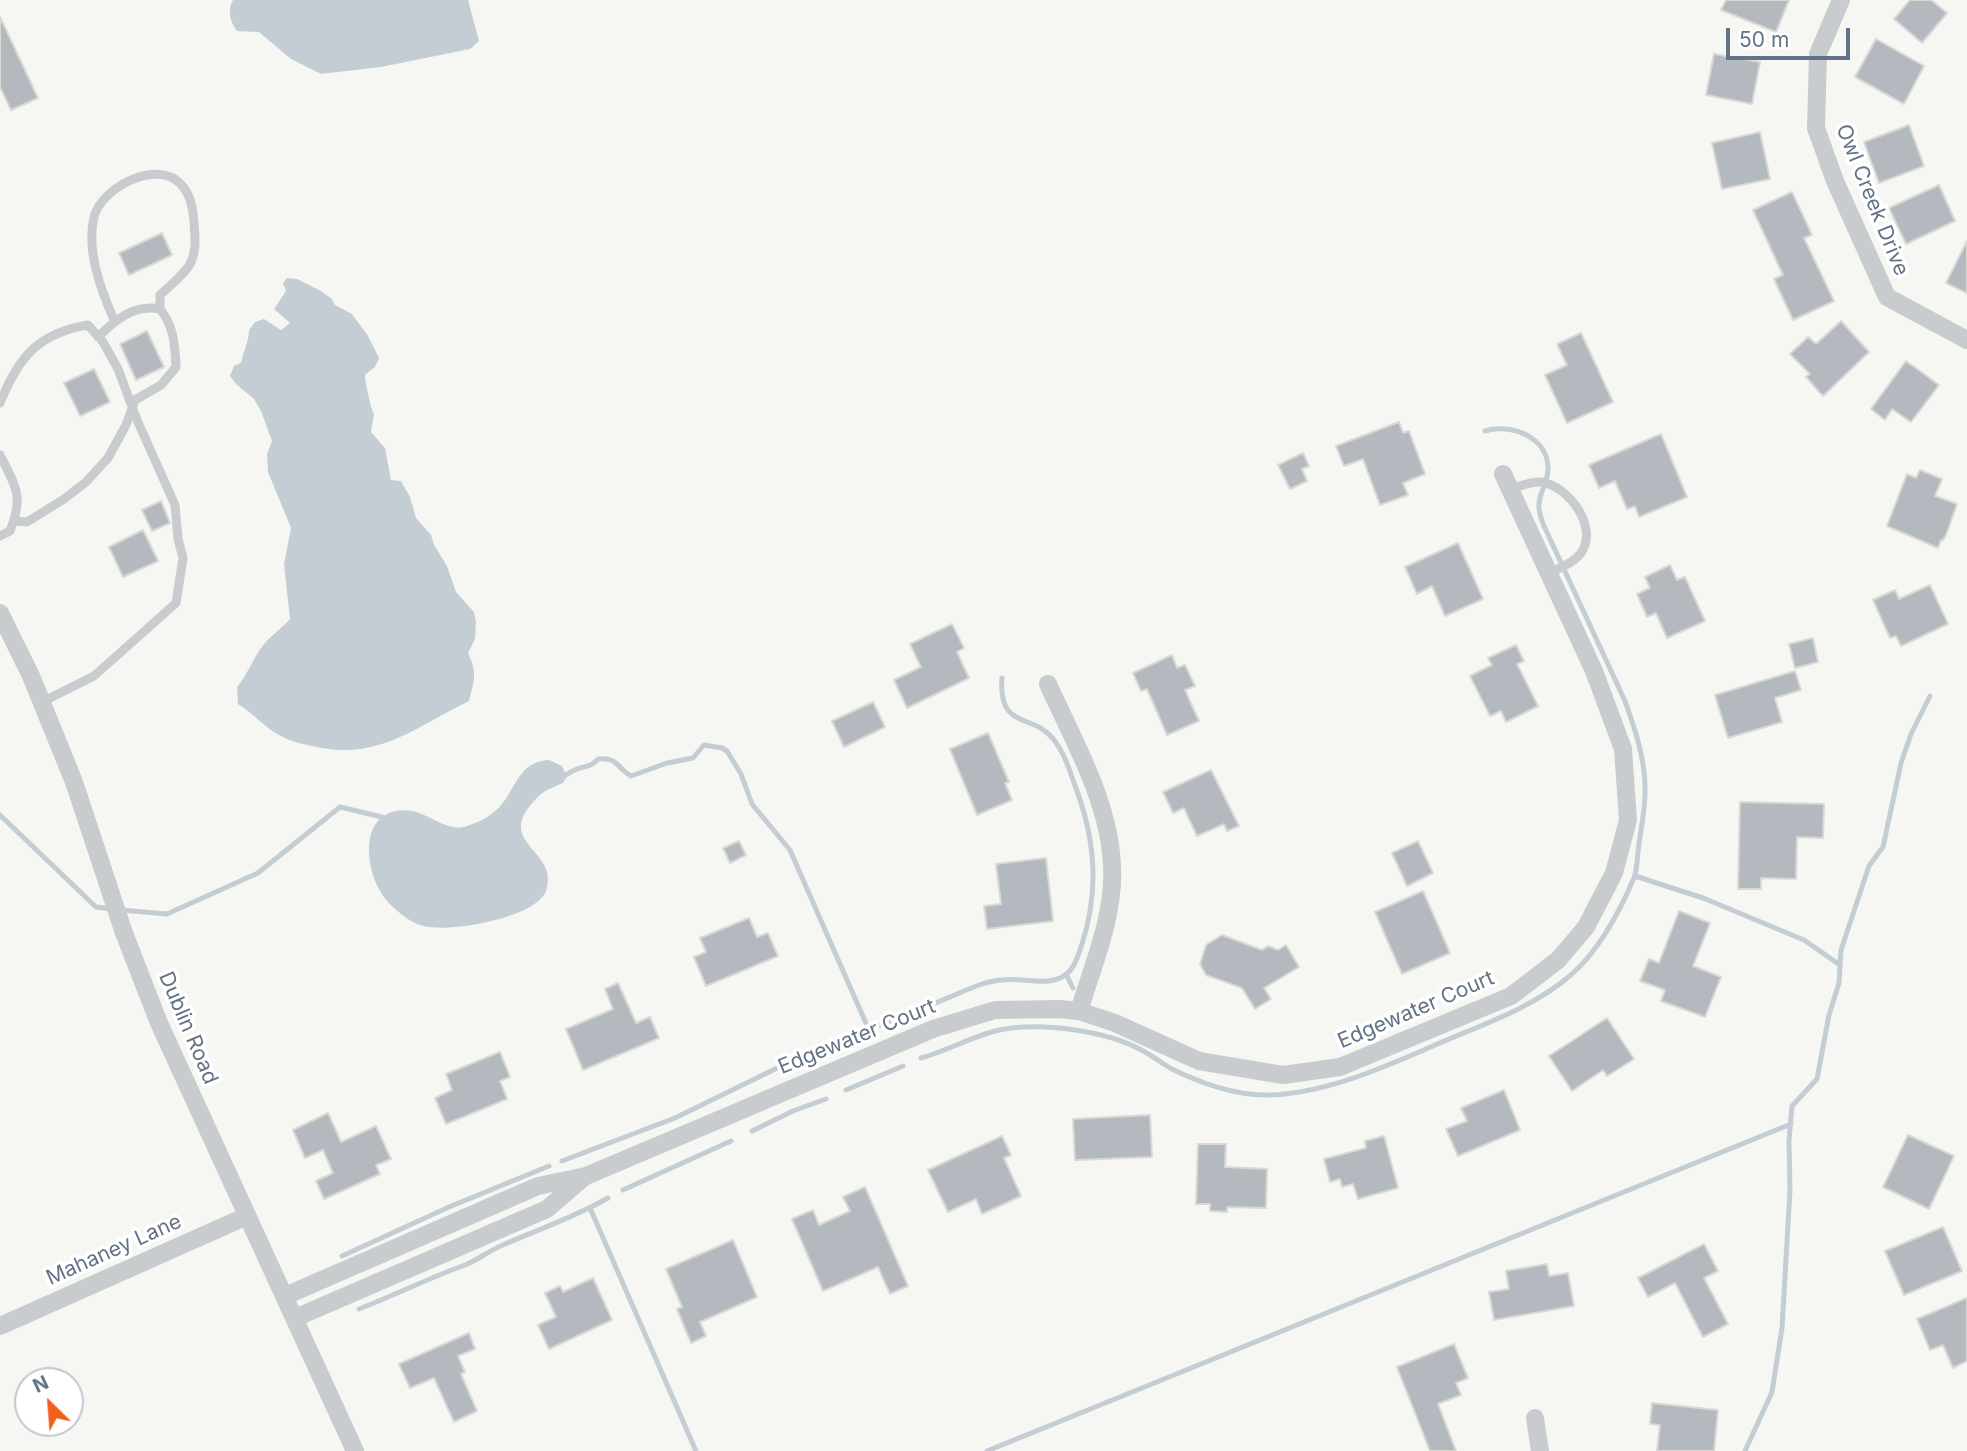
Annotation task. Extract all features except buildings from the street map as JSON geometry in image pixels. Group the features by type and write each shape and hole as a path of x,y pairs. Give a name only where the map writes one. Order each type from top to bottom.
{"street":[{"name":"Owl Creek Drive","path":"1841,0 1818,54 1816,128 1835,181 1887,297 1967,340"},
{"name":"Edgewater Court","path":"285,1296 538,1186 586,1176 933,1029 995,1010 1079,1011 1115,1023 1199,1061 1283,1075 1340,1067 1511,996 1558,960 1586,927 1614,873 1628,820 1623,749 1554,571 1507,481"},
{"name":"Dublin Road","path":"0,613 42,702 74,782 110,894 159,1023 355,1451"},
{"path":"1048,684 1103,807 1113,866 1108,916 1079,1011"},
{"name":"Edgewater Court","path":"295,1318 547,1209 586,1176"},
{"name":"Mahaney Lane","path":"0,1326 247,1216"},
{"path":"1535,1418 1540,1451"}],"lane":[{"path":"14,521 27,522 86,482 108,458 126,425 135,400 161,385 176,367 174,341 168,319 160,309 160,295 189,265 196,244 193,204 185,188 164,174 135,178 119,185 101,203 94,215 92,234 95,264 102,292 114,320"},
{"path":"98,337 114,320 150,307 160,309"},
{"path":"0,403 9,380 29,350 65,328 88,325 118,369 175,505 183,558 176,603 94,676 42,702"},
{"path":"0,455 15,485 19,509 10,531 0,536"},
{"path":"1507,481 1539,482 1554,486 1574,502 1582,517 1586,534 1582,552 1569,564 1554,571"}],"shaded area":[{"path":"233,0 468,0 479,41 470,49 381,67 321,74 291,59 259,32 237,31 230,16"},
{"path":"287,278 297,279 321,291 332,299 335,305 352,314 368,336 379,358 375,367 365,375 374,414 371,432 385,448 391,480 401,481 410,497 416,518 431,535 447,566 456,592 474,612 476,622 475,639 468,653 474,672 469,701 394,740 356,750 335,750 288,739 270,729 238,704 237,687 268,640 290,619 284,564 291,528 268,472 267,454 272,441 261,411 254,399 230,376 234,366 241,363 249,330 255,322 264,319 281,330 290,323 274,309 286,291 283,283"},
{"path":"549,760 562,766 567,776 563,783 546,791 529,807 522,820 521,831 545,867 548,878 546,891 539,901 510,916 491,921 436,928 411,921 387,901 375,881 369,858 371,834 382,817 399,811 410,811 448,826 467,826 486,818 498,808 526,769"}],"waterway":[{"path":"921,1058 995,1031 1051,1027 1092,1033 1129,1044 1172,1069 1219,1088 1256,1095 1311,1090 1396,1062 1523,1007 1556,987 1581,965 1607,930 1635,875 1644,812 1645,777 1636,733 1625,701 1540,516 1539,500 1548,472 1546,457 1534,440 1526,435 1506,429 1485,431"},
{"path":"560,777 598,759 614,761 631,776 667,763 693,758 704,745 727,751 741,774 752,804 790,850 865,1021 868,1027 873,1028 984,983 1010,979 1057,979 1068,973 1082,944 1091,903 1093,863 1081,803 1061,750 1054,740 1046,731 1011,714 1005,706 1002,678"},
{"path":"1745,1451 1772,1392 1782,1328 1792,1106 1817,1079 1829,1015 1839,983 1841,950 1869,866 1883,847 1901,763 1911,734 1930,696"},
{"path":"121,910 167,914 258,873 340,807 388,820"},
{"path":"0,815 96,907 111,909"},
{"path":"1635,876 1703,898 1804,940 1840,965"},
{"path":"1066,974 1073,988"},
{"path":"841,1041 873,1028"},
{"path":"562,1161 675,1118 818,1048"},
{"path":"846,1090 903,1066"},
{"path":"752,1131 826,1099"},
{"path":"987,1451 1791,1124"},
{"path":"623,1190 731,1141"},
{"path":"342,1256 449,1207 549,1166"},
{"path":"359,1309 470,1263 498,1247 608,1198"},
{"path":"590,1208 696,1451"}]}
